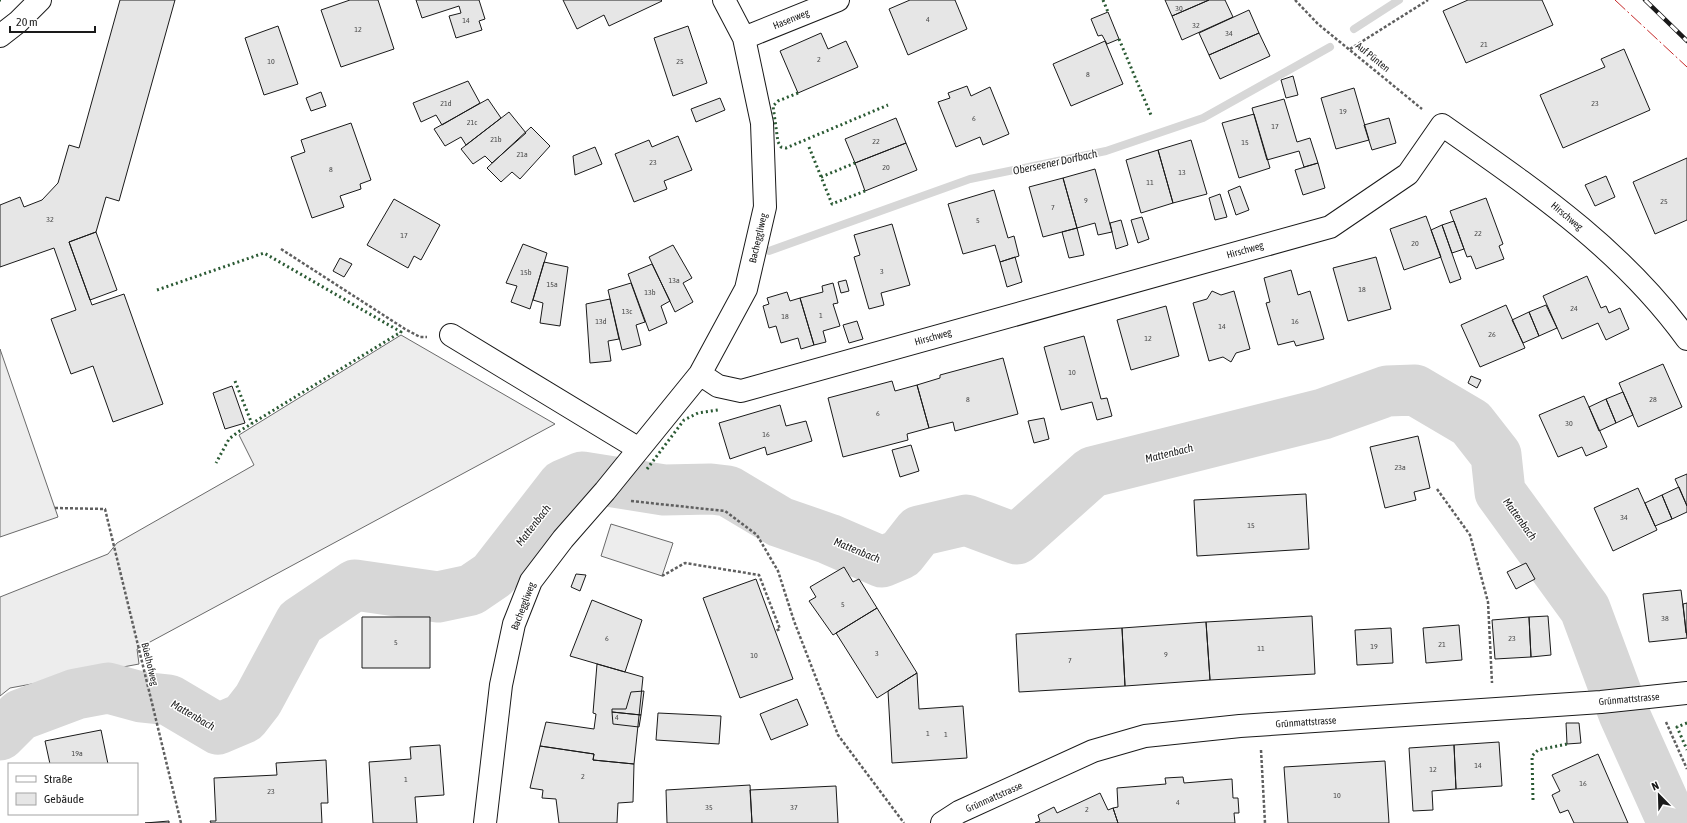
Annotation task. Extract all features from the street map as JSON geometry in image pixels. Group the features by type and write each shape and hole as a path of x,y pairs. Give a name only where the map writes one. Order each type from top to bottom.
{"street":[{"path":"0,36 18,22 40,0"},
{"name":"Bacheggliweg","path":"485,823 501,685 514,624 531,581 563,538 607,488 700,374 746,289 765,207 762,123 744,38 724,0"},
{"name":"Hasenweg","path":"744,38 838,0"},
{"name":"Hirschweg","path":"700,374 718,386 741,391 1330,227 1408,174 1442,125 1555,205 1621,262 1673,319 1687,339"},
{"path":"451,335 639,449"},
{"name":"Grünmattstrasse","path":"942,823 959,812 1100,749 1145,736 1260,725 1601,702 1687,693"}],"path":[{"name":"Auf Pünten","path":"1295,0 1318,24 1442,125"},
{"path":"1350,49 1428,0"},
{"path":"281,249 420,337 451,335"},
{"path":"607,488 725,511 757,535 778,571 794,621 838,735 904,823"},
{"path":"1437,489 1470,535 1488,602 1494,709"},
{"name":"Büelhofweg","path":"55,508 105,509 147,689 155,714 181,823"},
{"path":"662,576 685,563 759,575 780,629 775,630"},
{"path":"1655,697 1687,769"},
{"path":"1260,725 1265,823"}],"shaded area":[{"path":"401,335 555,424 137,649 139,664 10,688 0,696 0,597 108,554 117,543 254,465 239,435"},
{"path":"0,349 58,517 0,537"},
{"path":"611,524 673,543 662,576 601,556"}],"building":[{"path":"120,0 175,0 119,201 106,197 96,232 69,242 92,305 124,294 163,404 113,422 93,366 71,374 51,319 76,310 54,248 0,267 0,205 20,197 24,207 42,200 58,183 69,145 79,148"},
{"path":"350,0 378,0 394,49 341,67 321,10"},
{"path":"416,0 479,0 485,19 479,21 482,30 456,38 449,16 461,13 459,6 422,18"},
{"path":"563,0 662,1 609,26 604,15 577,29"},
{"path":"910,0 955,0 967,29 908,55 889,9"},
{"path":"1165,0 1209,0 1172,16"},
{"path":"1209,0 1225,0 1233,17 1182,40 1172,16"},
{"path":"1468,0 1542,0 1553,25 1466,63 1443,11"},
{"path":"1249,10 1259,33 1209,55 1199,33"},
{"path":"1108,12 1119,39 1107,44 1102,35 1098,36 1091,19"},
{"path":"278,26 298,84 264,95 245,38"},
{"path":"688,26 707,83 673,96 654,38"},
{"path":"821,33 828,49 846,41 858,67 798,93 780,51"},
{"path":"1259,33 1270,56 1220,79 1209,55"},
{"path":"1105,41 1123,84 1071,106 1053,64"},
{"path":"1624,49 1650,110 1563,148 1540,95 1605,67 1601,59"},
{"path":"1293,76 1298,95 1286,98 1281,80"},
{"path":"468,81 480,103 442,125 436,115 421,122 413,103"},
{"path":"967,86 971,96 990,87 1009,134 983,145 980,137 956,147 938,102 950,98 948,93"},
{"path":"1354,88 1369,140 1336,149 1321,98"},
{"path":"321,92 326,106 311,111 306,98"},
{"path":"720,98 725,110 696,122 691,109"},
{"path":"488,99 501,118 466,145 461,137 445,146 434,129"},
{"path":"1284,99 1297,142 1310,138 1318,163 1304,167 1299,151 1267,160 1252,108"},
{"path":"509,112 526,133 492,163 485,156 473,164 461,149"},
{"path":"1254,114 1270,168 1239,178 1222,123"},
{"path":"896,118 906,143 855,163 845,139"},
{"path":"1389,118 1396,143 1372,150 1364,125"},
{"path":"351,123 371,180 360,184 361,189 340,196 344,207 312,218 291,157 305,152 301,140"},
{"path":"531,127 550,146 520,179 512,172 501,182 487,168"},
{"path":"678,136 692,170 664,181 667,189 634,202 615,154 649,140 652,147"},
{"path":"1191,140 1207,194 1173,203 1158,150"},
{"path":"906,143 917,170 865,191 855,163"},
{"path":"595,147 602,164 575,175 573,156"},
{"path":"1158,150 1173,203 1141,213 1126,160"},
{"path":"1687,158 1687,220 1655,234 1633,182"},
{"path":"1318,163 1325,188 1303,195 1295,170"},
{"path":"1095,169 1112,232 1098,235 1095,223 1077,228 1063,178"},
{"path":"1606,176 1615,197 1595,206 1585,185"},
{"path":"1063,178 1077,228 1043,237 1029,187"},
{"path":"1240,186 1249,210 1236,215 1228,191"},
{"path":"994,190 1008,238 1014,236 1019,256 1000,262 995,245 963,254 948,204"},
{"path":"1220,194 1227,217 1215,220 1209,198"},
{"path":"1486,198 1503,244 1499,246 1504,259 1476,269 1471,256 1467,257 1450,211"},
{"path":"394,199 440,225 421,260 414,256 408,268 367,245"},
{"path":"1426,216 1441,257 1404,270 1390,229"},
{"path":"1142,217 1149,239 1138,243 1131,220"},
{"path":"1121,220 1128,245 1116,249 1110,223"},
{"path":"1454,221 1464,249 1452,253 1442,225"},
{"path":"892,224 910,285 881,293 884,305 869,309 854,257 860,255 854,235"},
{"path":"1442,225 1461,279 1450,283 1431,230"},
{"path":"1077,228 1084,255 1069,258 1062,232"},
{"path":"96,232 117,290 90,300 69,242"},
{"path":"523,244 547,253 530,309 511,302 517,286 506,283"},
{"path":"673,245 692,278 683,283 693,302 675,312 649,257"},
{"path":"1015,257 1022,282 1007,287 1000,262"},
{"path":"1376,257 1391,309 1348,321 1333,268"},
{"path":"340,258 352,264 344,277 333,271"},
{"path":"544,262 568,267 560,326 540,323 543,303 533,300"},
{"path":"652,264 670,301 661,306 667,323 649,331 628,274"},
{"path":"1291,270 1298,295 1310,291 1324,339 1296,346 1294,341 1278,345 1266,303 1270,302 1264,278"},
{"path":"1587,276 1601,308 1606,306 1609,313 1620,308 1629,329 1606,340 1598,323 1562,339 1543,296"},
{"path":"846,280 849,291 841,293 838,282"},
{"path":"631,283 645,322 636,325 641,345 622,350 608,290"},
{"path":"833,283 838,303 833,304 840,326 823,331 826,342 814,345 800,298 823,292 822,286"},
{"path":"1212,291 1221,295 1234,291 1250,349 1236,353 1231,362 1223,357 1209,361 1193,303 1207,299"},
{"path":"787,292 790,301 800,298 814,345 801,349 798,338 781,343 776,326 769,328 763,306 769,304 767,298"},
{"path":"610,299 619,339 608,341 611,361 590,363 586,304"},
{"path":"1506,305 1525,348 1480,367 1461,325"},
{"path":"1546,305 1557,328 1539,336 1529,312"},
{"path":"1166,306 1179,356 1131,370 1117,320"},
{"path":"1529,312 1539,336 1523,343 1512,320"},
{"path":"857,321 863,339 849,343 843,325"},
{"path":"1084,336 1101,399 1107,398 1112,416 1097,420 1092,402 1061,410 1044,347"},
{"path":"1003,358 1018,414 955,431 953,422 929,428 917,385 940,378 940,375"},
{"path":"1663,364 1682,407 1638,427 1619,383"},
{"path":"1471,376 1481,380 1477,388 1468,383"},
{"path":"892,381 895,391 917,385 929,428 907,434 908,440 843,457 828,398"},
{"path":"232,386 245,423 225,429 213,393"},
{"path":"1623,392 1633,415 1616,423 1606,399"},
{"path":"1584,396 1607,447 1586,456 1582,447 1558,457 1539,415"},
{"path":"1606,399 1616,423 1599,431 1589,407"},
{"path":"780,405 786,426 806,421 812,441 767,455 765,447 730,459 719,423"},
{"path":"1044,418 1049,439 1034,443 1028,421"},
{"path":"1418,436 1430,488 1414,492 1416,500 1385,508 1370,447"},
{"path":"911,445 919,471 900,477 892,450"},
{"path":"1687,474 1687,506 1675,479"},
{"path":"1679,487 1687,506 1687,512 1672,519 1662,495"},
{"path":"1638,488 1657,530 1613,551 1594,508"},
{"path":"1306,494 1309,549 1197,556 1194,500"},
{"path":"1662,495 1672,519 1655,526 1645,503"},
{"path":"1526,563 1535,579 1516,589 1507,572"},
{"path":"844,567 853,582 859,579 877,608 833,635 809,601 816,597 810,587"},
{"path":"576,574 586,575 580,591 571,587"},
{"path":"756,579 793,679 740,698 703,598"},
{"path":"1681,590 1687,638 1649,642 1643,594"},
{"path":"592,600 642,620 625,672 570,656"},
{"path":"1687,603 1687,633 1686,633 1683,604"},
{"path":"877,608 917,673 877,698 836,633"},
{"path":"1312,616 1315,674 1210,680 1206,622"},
{"path":"1548,616 1551,655 1531,657 1529,617"},
{"path":"362,617 430,617 430,668 362,668"},
{"path":"1529,617 1531,657 1495,659 1492,620"},
{"path":"1206,622 1210,680 1125,686 1122,628"},
{"path":"1459,625 1462,660 1426,663 1423,628"},
{"path":"1122,628 1125,686 1019,692 1016,634"},
{"path":"1391,628 1393,663 1357,665 1355,630"},
{"path":"597,664 643,677 634,764 593,760 594,754 540,746 546,722 594,729 596,714 593,713"},
{"path":"917,673 919,709 963,706 967,758 892,763 888,691"},
{"path":"644,691 641,715 612,712 612,709 626,709 631,692"},
{"path":"797,699 808,725 771,740 760,714"},
{"path":"612,712 641,715 639,727 613,724"},
{"path":"658,713 721,716 719,744 656,740"},
{"path":"1566,723 1579,723 1581,743 1567,744"},
{"path":"101,730 108,763 50,763 45,741"},
{"path":"1499,742 1502,786 1456,789 1454,745"},
{"path":"440,745 444,795 415,797 417,823 373,823 369,762 411,759 410,747"},
{"path":"1454,745 1456,789 1432,791 1433,810 1413,811 1409,748"},
{"path":"540,746 594,754 593,760 634,764 633,802 618,803 617,823 559,823 556,799 542,798 543,790 530,788"},
{"path":"1598,754 1628,823 1574,823 1568,810 1560,813 1552,795 1560,791 1552,775"},
{"path":"326,760 328,803 321,803 322,823 211,823 210,821 216,821 214,778 277,775 276,763"},
{"path":"1385,761 1389,823 1288,823 1284,767"},
{"path":"1183,777 1184,783 1232,779 1233,798 1238,798 1239,813 1234,813 1235,823 1118,823 1113,808 1118,807 1117,788 1166,784 1165,778"},
{"path":"750,785 752,823 667,823 666,790"},
{"path":"836,786 838,823 752,823 750,790"},
{"path":"1100,793 1108,810 1113,808 1118,823 1035,823 1040,821 1038,815 1054,807 1057,813"},
{"path":"169,821 169,823 145,823"}],"waterway":[{"name":"Oberseener Dorfbach","path":"1354,29 1399,0"},
{"name":"Oberseener Dorfbach","path":"769,251 970,179 1106,151 1203,118 1330,47"},
{"name":"Mattenbach","path":"0,735 20,715 76,694 108,688 141,697 169,700 218,729 244,718 258,700 300,622 355,585 438,597 471,590 493,575 563,485 582,477 664,490 711,489 728,491 780,522 829,539 882,562 901,554 919,531 966,520 1017,539 1092,472 1323,414 1387,391 1415,390 1471,423 1496,455 1500,492 1585,609 1624,714 1673,823"}],"railway":[{"path":"1645,0 1687,41"}],"hedge":[{"path":"1103,0 1108,12"},
{"path":"1119,39 1151,115"},
{"path":"798,93 778,101 773,106 778,142 781,147 786,148 888,105"},
{"path":"809,147 832,204 865,191"},
{"path":"821,177 855,163"},
{"path":"157,290 264,253 401,332 238,432 229,439 216,463"},
{"path":"235,381 252,424"},
{"path":"647,469 684,420 698,413 718,410"},
{"path":"1687,723 1677,727 1687,750"},
{"path":"1533,800 1532,756 1538,750 1567,744"}],"power":[{"path":"1615,0 1687,67"}]}
